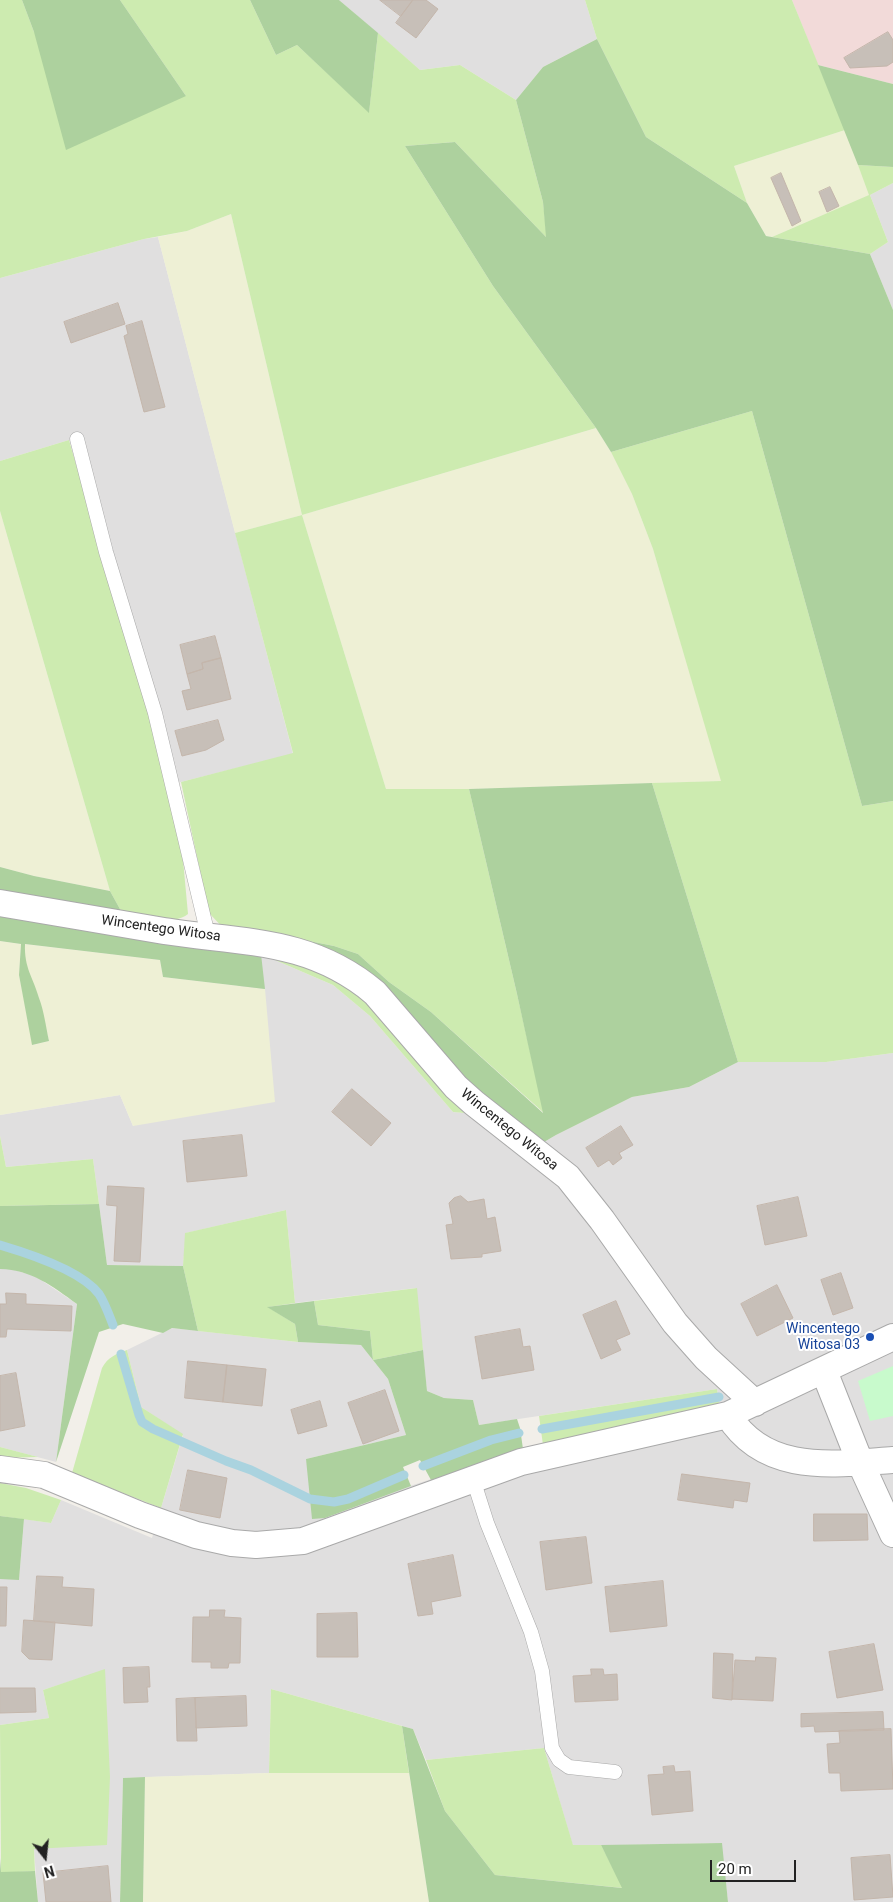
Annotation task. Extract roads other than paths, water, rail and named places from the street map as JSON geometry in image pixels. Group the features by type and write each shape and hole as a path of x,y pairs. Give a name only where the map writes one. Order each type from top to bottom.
{"street":[{"name":"Wincentego Witosa","path":"0,903 166,931 267,944 312,956 341,968 368,987 456,1087 568,1177 602,1220 675,1323 706,1358 755,1404"},
{"path":"0,1468 44,1475 196,1536 232,1543 256,1545 303,1541 472,1479 539,1457 728,1416 893,1337"},
{"path":"824,1371 860,1462 893,1534"},
{"path":"728,1416 735,1428 759,1447 792,1461 813,1464 893,1460"}],"lane":[{"path":"77,439 106,552 155,713 208,935"},
{"path":"472,1479 487,1523 530,1632 542,1671 552,1748 559,1760 569,1767 615,1772"}],"waterway":[{"path":"0,1245 53,1264 80,1278 99,1294 113,1325"},
{"path":"121,1354 142,1422 153,1429 251,1470 310,1499 334,1502 348,1499 404,1475"},
{"path":"542,1429 719,1397"},
{"path":"423,1466 491,1440 519,1433"}],"place":[{"name":"Wincentego Witosa 03","path":"870,1337"}]}
